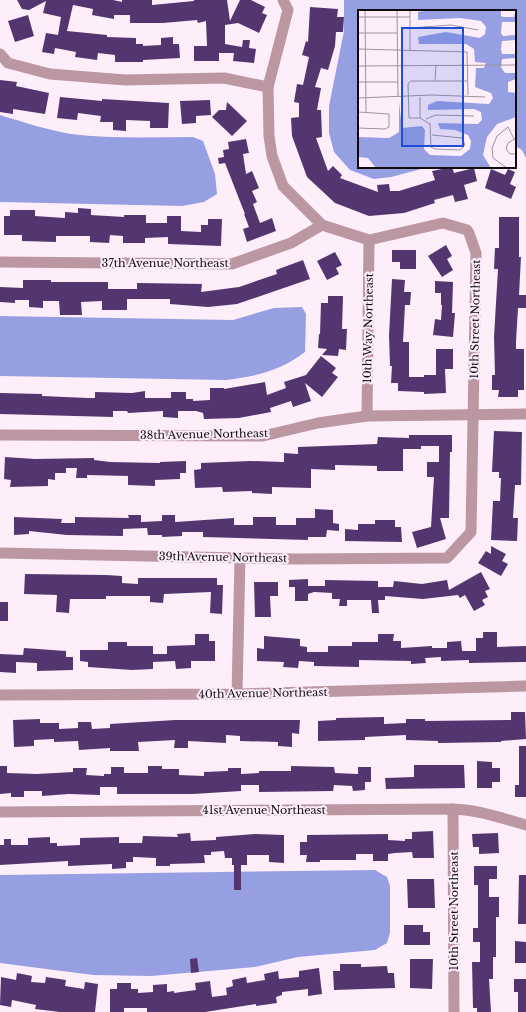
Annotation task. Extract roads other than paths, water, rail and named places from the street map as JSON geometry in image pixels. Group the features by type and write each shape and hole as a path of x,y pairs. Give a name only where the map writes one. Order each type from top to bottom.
{"street":[{"path":"283,0 288,10 268,87 269,136 272,156 283,186 322,224 369,240"},
{"path":"0,54 8,63 50,74 126,80 224,78 268,87"},
{"name":"10th Street Northeast","path":"369,240 443,223 467,230 476,253 471,532 447,558"},
{"name":"37th Avenue Northeast","path":"0,262 232,264 291,244 322,224"},
{"name":"10th Way Northeast","path":"367,416 369,240"},
{"name":"38th Avenue Northeast","path":"0,435 264,436 318,423 367,416 526,414"},
{"name":"39th Avenue Northeast","path":"0,553 240,557 447,558"},
{"path":"237,694 240,557"},
{"name":"40th Avenue Northeast","path":"0,695 237,694 526,686"},
{"name":"10th Street Northeast","path":"453,809 454,1012"},
{"name":"41st Avenue Northeast","path":"0,812 453,809 471,810 491,814 526,825"}],"water":[{"path":"344,0 526,0 526,158 522,150 516,147 516,10 358,10 358,168 425,168 391,177 374,179 350,170 334,152 329,133 329,106 344,31"},
{"path":"0,115 44,128 86,136 193,137 203,141 215,174 217,194 204,202 182,206 0,202"},
{"path":"302,307 306,314 305,352 286,364 268,372 248,377 226,380 0,376 0,316 233,320 274,308"},
{"path":"375,870 387,877 390,886 390,933 387,943 375,950 298,957 255,967 151,976 93,975 0,963 0,875"}]}
